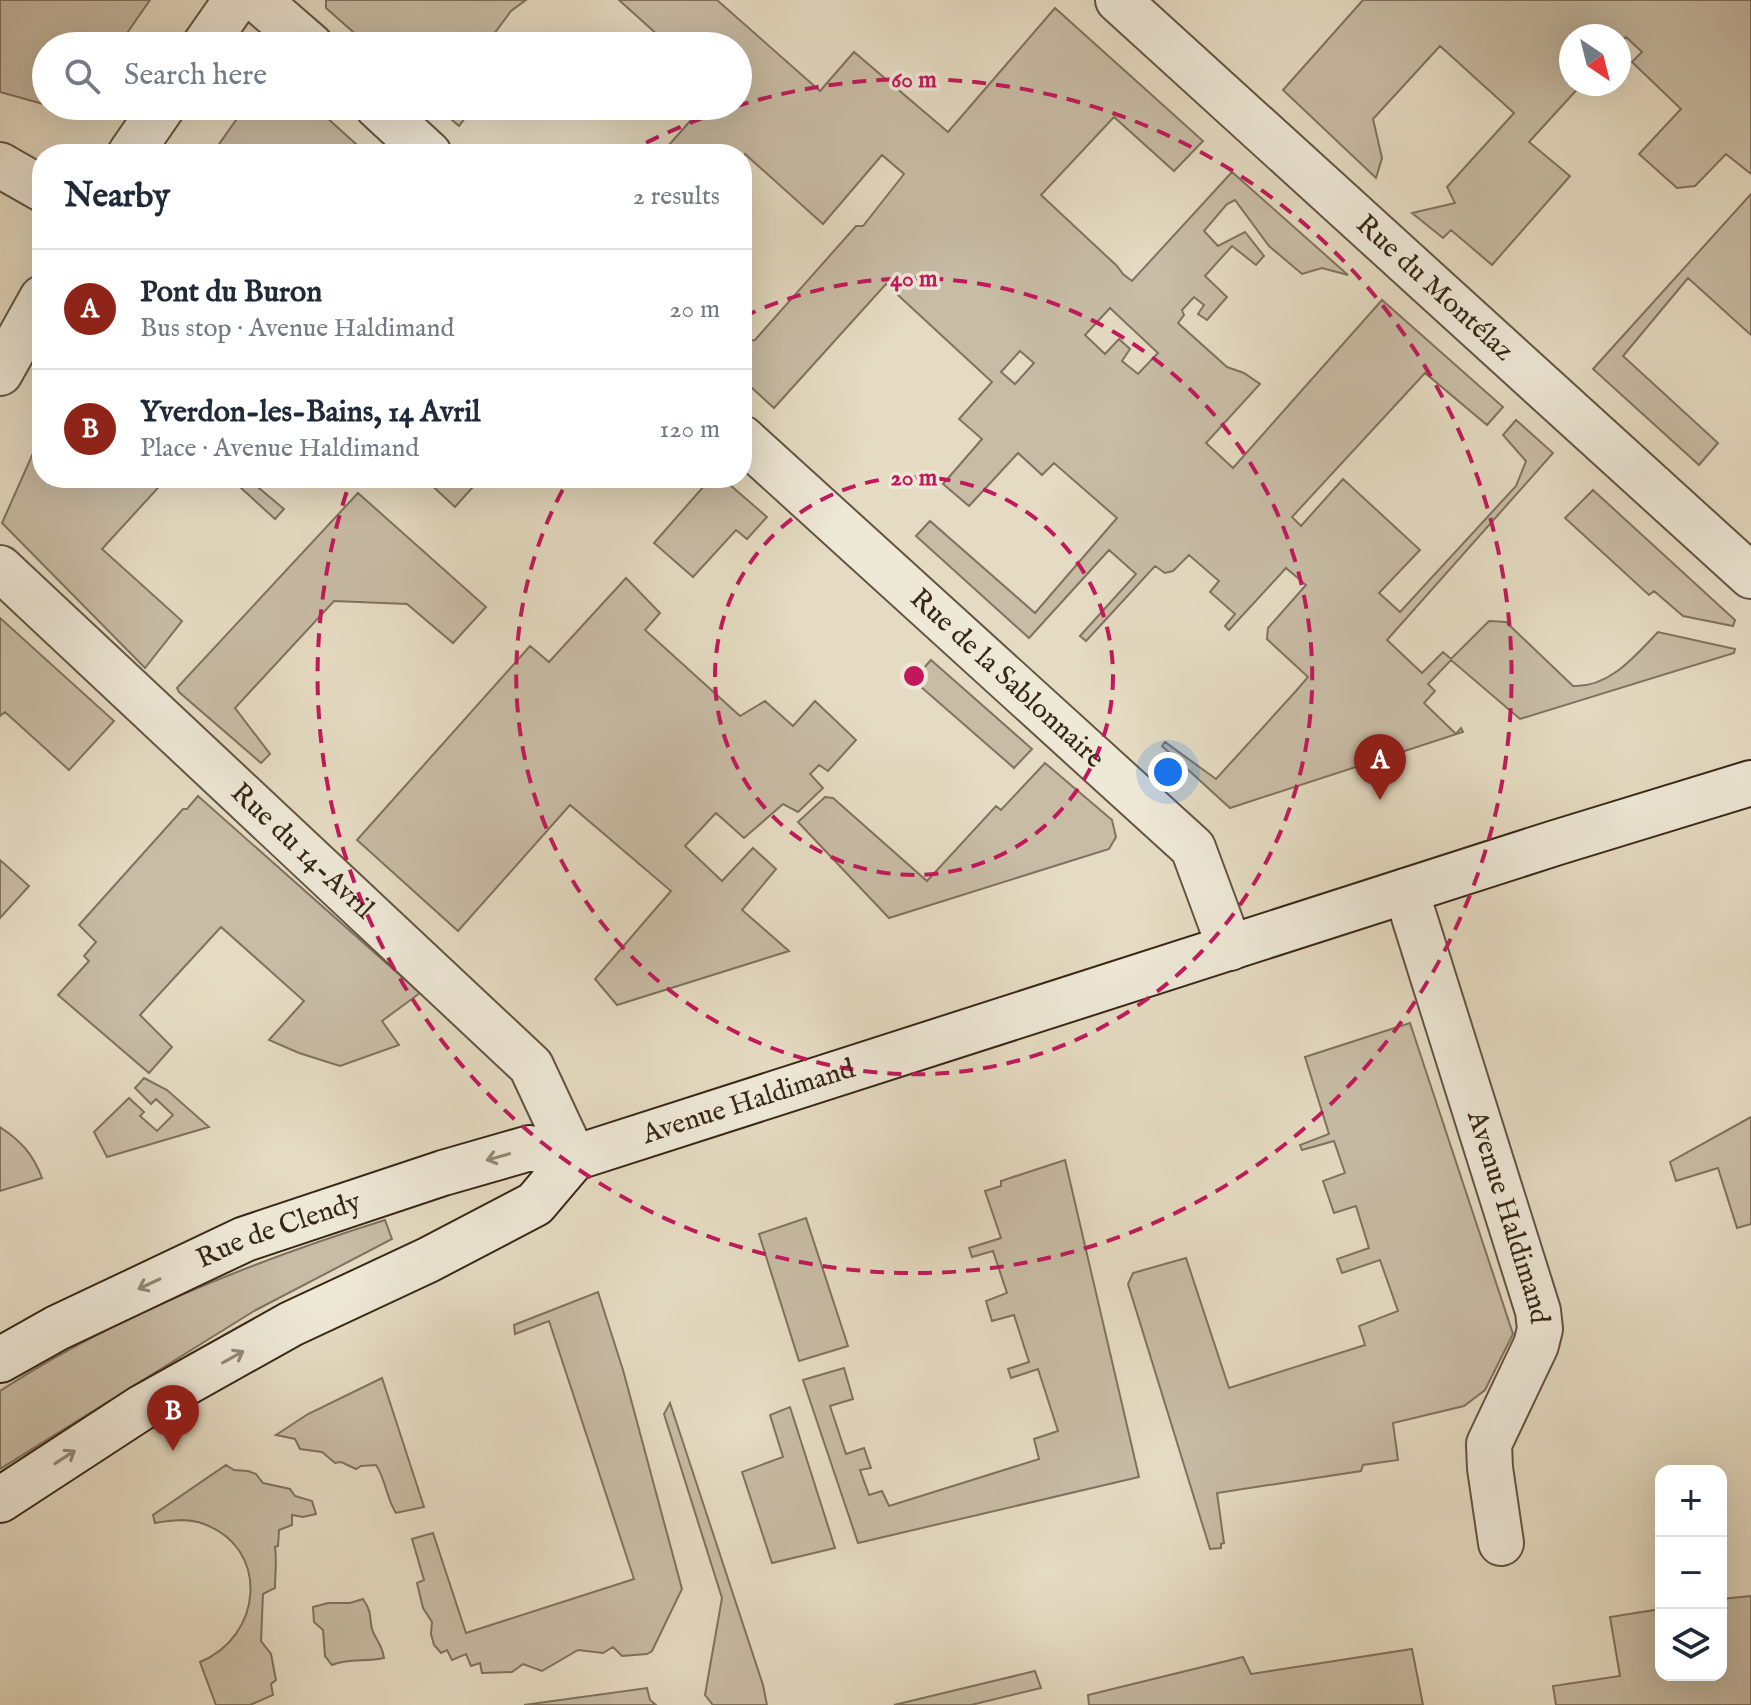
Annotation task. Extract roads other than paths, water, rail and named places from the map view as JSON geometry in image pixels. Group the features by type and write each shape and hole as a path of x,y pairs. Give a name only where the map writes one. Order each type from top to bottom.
{"street":[{"path":"214,32 236,0"},
{"path":"258,0 295,32"},
{"name":"Rue du Montélaz","path":"1118,0 1751,576"},
{"path":"137,144 153,120"},
{"path":"392,120 418,144"},
{"path":"0,165 32,183"},
{"path":"0,373 32,316"},
{"name":"Rue de la Sablonnaire","path":"752,447 1193,848 1230,948"},
{"name":"Rue du 14-Avril","path":"0,568 531,1066 574,1158"},
{"name":"Avenue Haldimand","path":"574,1158 1751,783"},
{"name":"Avenue Haldimand","path":"1406,891 1538,1311 1540,1329 1536,1345 1489,1444 1501,1543"},
{"name":"Rue de Clendy","path":"0,1360 57,1328 245,1239 443,1173 530,1148 574,1158"},
{"path":"0,1500 141,1408 291,1324 428,1260 535,1204 574,1158"}],"place":[{"name":"Pont du Buron","path":"1380,800"},
{"name":"Yverdon-les-Bains, 14 Avril","path":"173,1451"}]}
